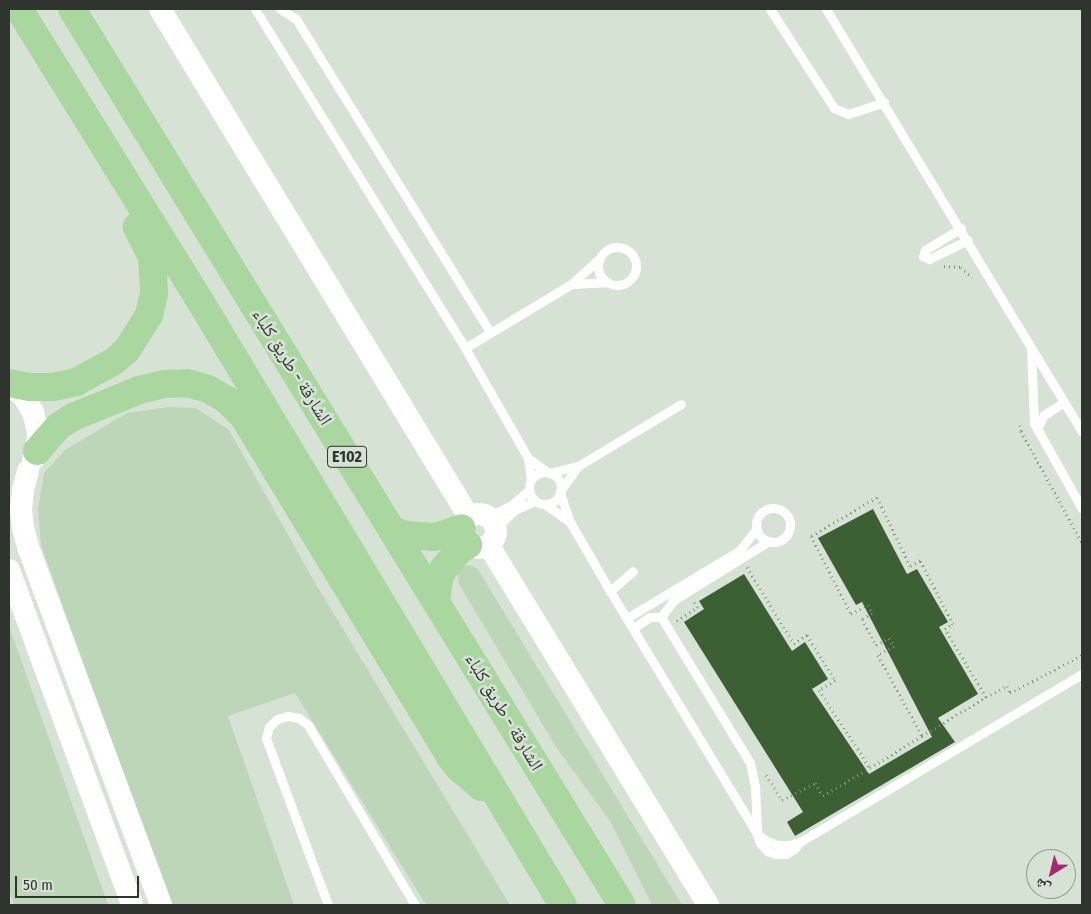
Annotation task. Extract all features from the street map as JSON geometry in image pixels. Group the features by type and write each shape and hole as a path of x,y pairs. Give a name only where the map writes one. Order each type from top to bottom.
{"highway":[{"name":"E102","path":"18,9 202,304 563,905"},
{"name":"الشارقة - طريق كلباء","path":"72,9 622,905"},
{"path":"9,14 146,243 154,271 154,293 149,315 127,350 113,362 76,382 53,387 30,387 9,383"},
{"path":"32,461 59,426 73,416 138,390 164,384 187,383 208,389 227,400 243,416 450,757 468,776 501,803"},
{"path":"392,530 406,535 428,537 479,530"},
{"path":"436,601 439,579 444,568 479,530"}],"street":[{"path":"160,9 708,905"},
{"path":"9,383 23,396 33,412 38,432 23,490 21,509 28,547 161,905"},
{"path":"9,489 32,461"},
{"path":"9,570 132,905"}],"lane":[{"path":"255,9 465,348 528,458 558,480 570,522 757,834 767,841 778,845 800,842 1082,674"},
{"path":"280,9 296,19 490,332"},
{"path":"770,9 834,108 848,114 884,102"},
{"path":"826,9 961,228 1082,432"},
{"path":"961,228 925,250 924,256 929,259 968,240"},
{"path":"465,348 570,285 599,259 603,253 615,247 629,252 635,264 635,271 627,282 613,285 606,282 570,285"},
{"path":"599,259 598,270 606,282"},
{"path":"1031,346 1034,421 1082,509"},
{"path":"1037,428 1044,415 1064,402"},
{"path":"479,530 513,507 539,474 578,466 681,404"},
{"path":"528,458 530,485 535,501"},
{"path":"545,504 555,500 578,466"},
{"path":"513,507 535,501 545,504 570,522"},
{"path":"627,618 739,550 756,529 758,517 767,509 773,508 784,512 790,524 786,536 775,542 761,537 756,529"},
{"path":"661,617 674,600 769,541"},
{"path":"610,591 633,571"},
{"path":"633,628 650,617 661,617"},
{"path":"661,617 750,763 755,786 757,834"},
{"path":"328,905 266,738 269,727 277,719 288,716 299,718 308,726 415,905"}],"path":[{"path":"938,267 961,267 970,274 975,282"},
{"path":"1020,422 1020,431 1082,544"},
{"path":"922,736 878,655 894,646 889,638 876,645 862,619 872,613 868,605 851,614 811,536 877,498 910,566 920,560 953,624 945,629 986,697"},
{"path":"739,571 746,567 794,644 807,635 835,680 819,690 870,768"},
{"path":"672,624 698,607 693,599 701,595"},
{"path":"761,767 782,800 815,783 823,796 986,697 1007,686 1010,693 1082,655"}],"green space":[{"path":"169,407 196,408 229,430 314,581 510,905 426,905 295,693 228,716 294,905 170,905 41,545 38,509 44,473 65,450 127,413"},
{"path":"468,565 477,568 682,905 652,905 610,821 556,747 459,584 457,574 463,566"},
{"path":"9,626 108,905 14,905 9,890"}],"building":[{"path":"873,509 907,574 917,569 948,622 939,627 978,694 938,718 955,742 795,836 787,822 803,812 684,622 704,609 699,601 744,574 792,651 805,642 828,679 812,689 869,774 932,737 862,602 856,605 818,538"}]}
